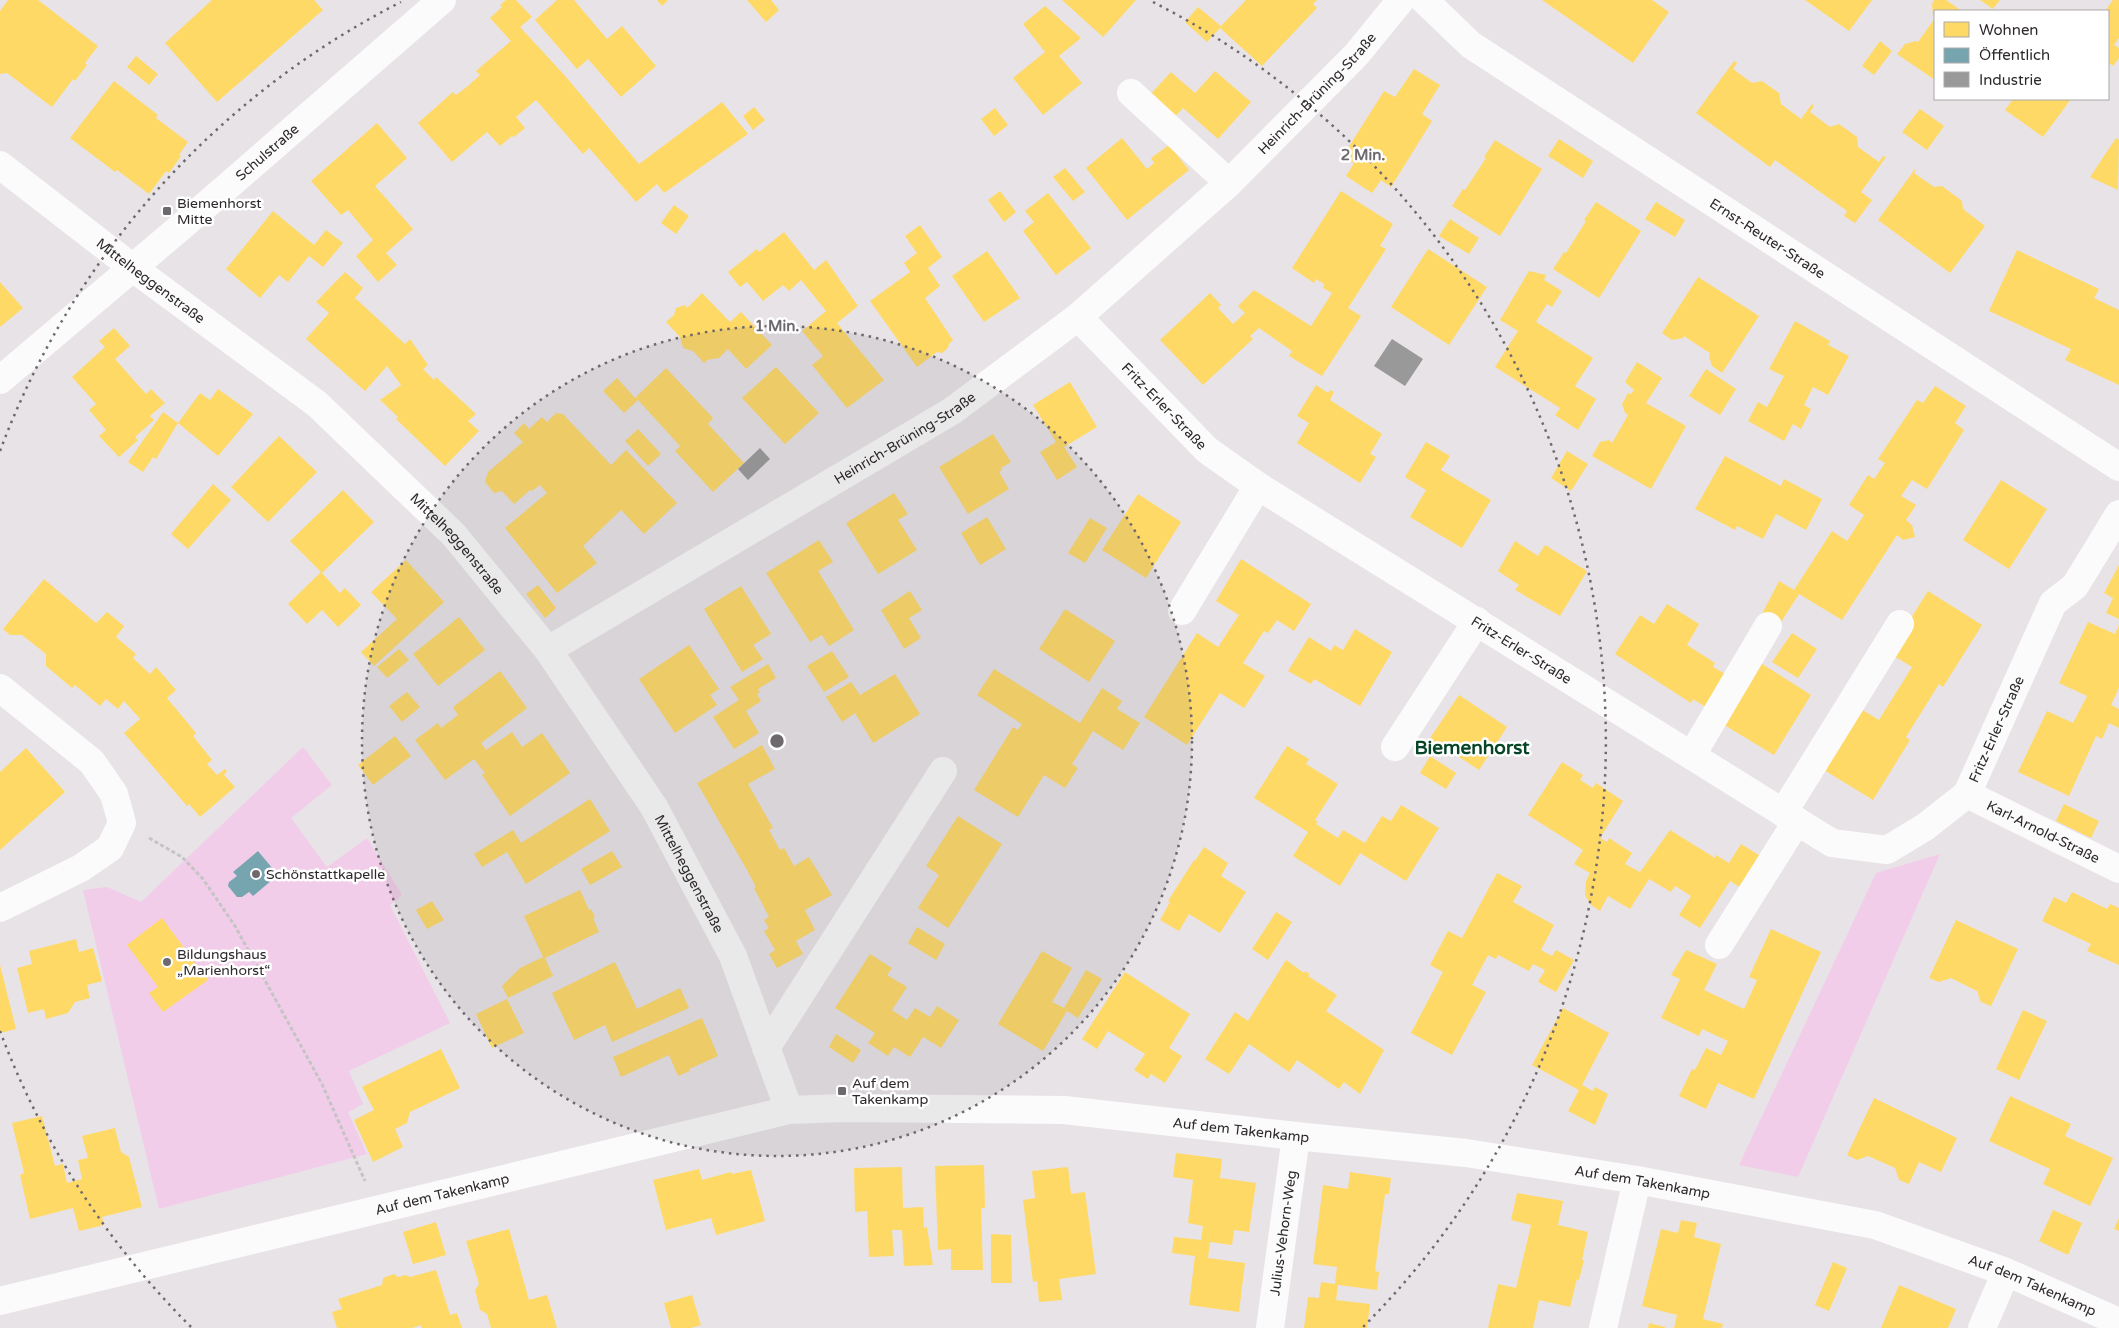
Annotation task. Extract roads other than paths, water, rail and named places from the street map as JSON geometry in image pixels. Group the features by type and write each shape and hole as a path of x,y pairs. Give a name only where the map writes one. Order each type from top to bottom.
{"street":[{"name":"Schulstraße","path":"0,380 133,268 442,0"},
{"name":"Heinrich-Brüning-Straße","path":"548,650 952,411 1078,317 1228,183 1356,55 1401,0"},
{"name":"Ernst-Reuter-Straße","path":"1424,0 1471,45 2119,467"},
{"path":"1131,93 1228,183"},
{"name":"Mittelheggenstraße","path":"0,165 133,268 317,404 454,534 548,650 654,807 732,956 788,1110"},
{"name":"Fritz-Erler-Straße","path":"1078,317 1207,450 1258,486 1832,842 1887,850 1925,827 1967,794 2053,603 2075,586 2119,514"},
{"path":"1182,611 1258,486"},
{"path":"1394,747 1477,621"},
{"path":"1719,945 1900,624"},
{"path":"1692,755 1768,626"},
{"path":"0,688 92,762 114,794 122,824 110,848 81,868 0,908"},
{"path":"766,1048 943,771"},
{"name":"Karl-Arnold-Straße","path":"1967,794 2119,869"},
{"name":"Auf dem Takenkamp","path":"0,1301 378,1211 788,1110 843,1108 1064,1110 1466,1153 1637,1180 1875,1225 2006,1272 2119,1322"},
{"name":"Julius-Vehorn-Weg","path":"1270,1328 1296,1136"},
{"path":"1603,1328 1637,1180"},
{"path":"1982,1328 2006,1272"}],"place":[{"name":"Biemenhorst Mitte","path":"167,211"},
{"name":"Schönstattkapelle","path":"256,874"},
{"name":"Bildungshaus „Marienhorst“","path":"167,962"},
{"name":"Auf dem Takenkamp","path":"842,1091"}],"district":[{"name":"Biemenhorst","path":"1472,747"}]}
